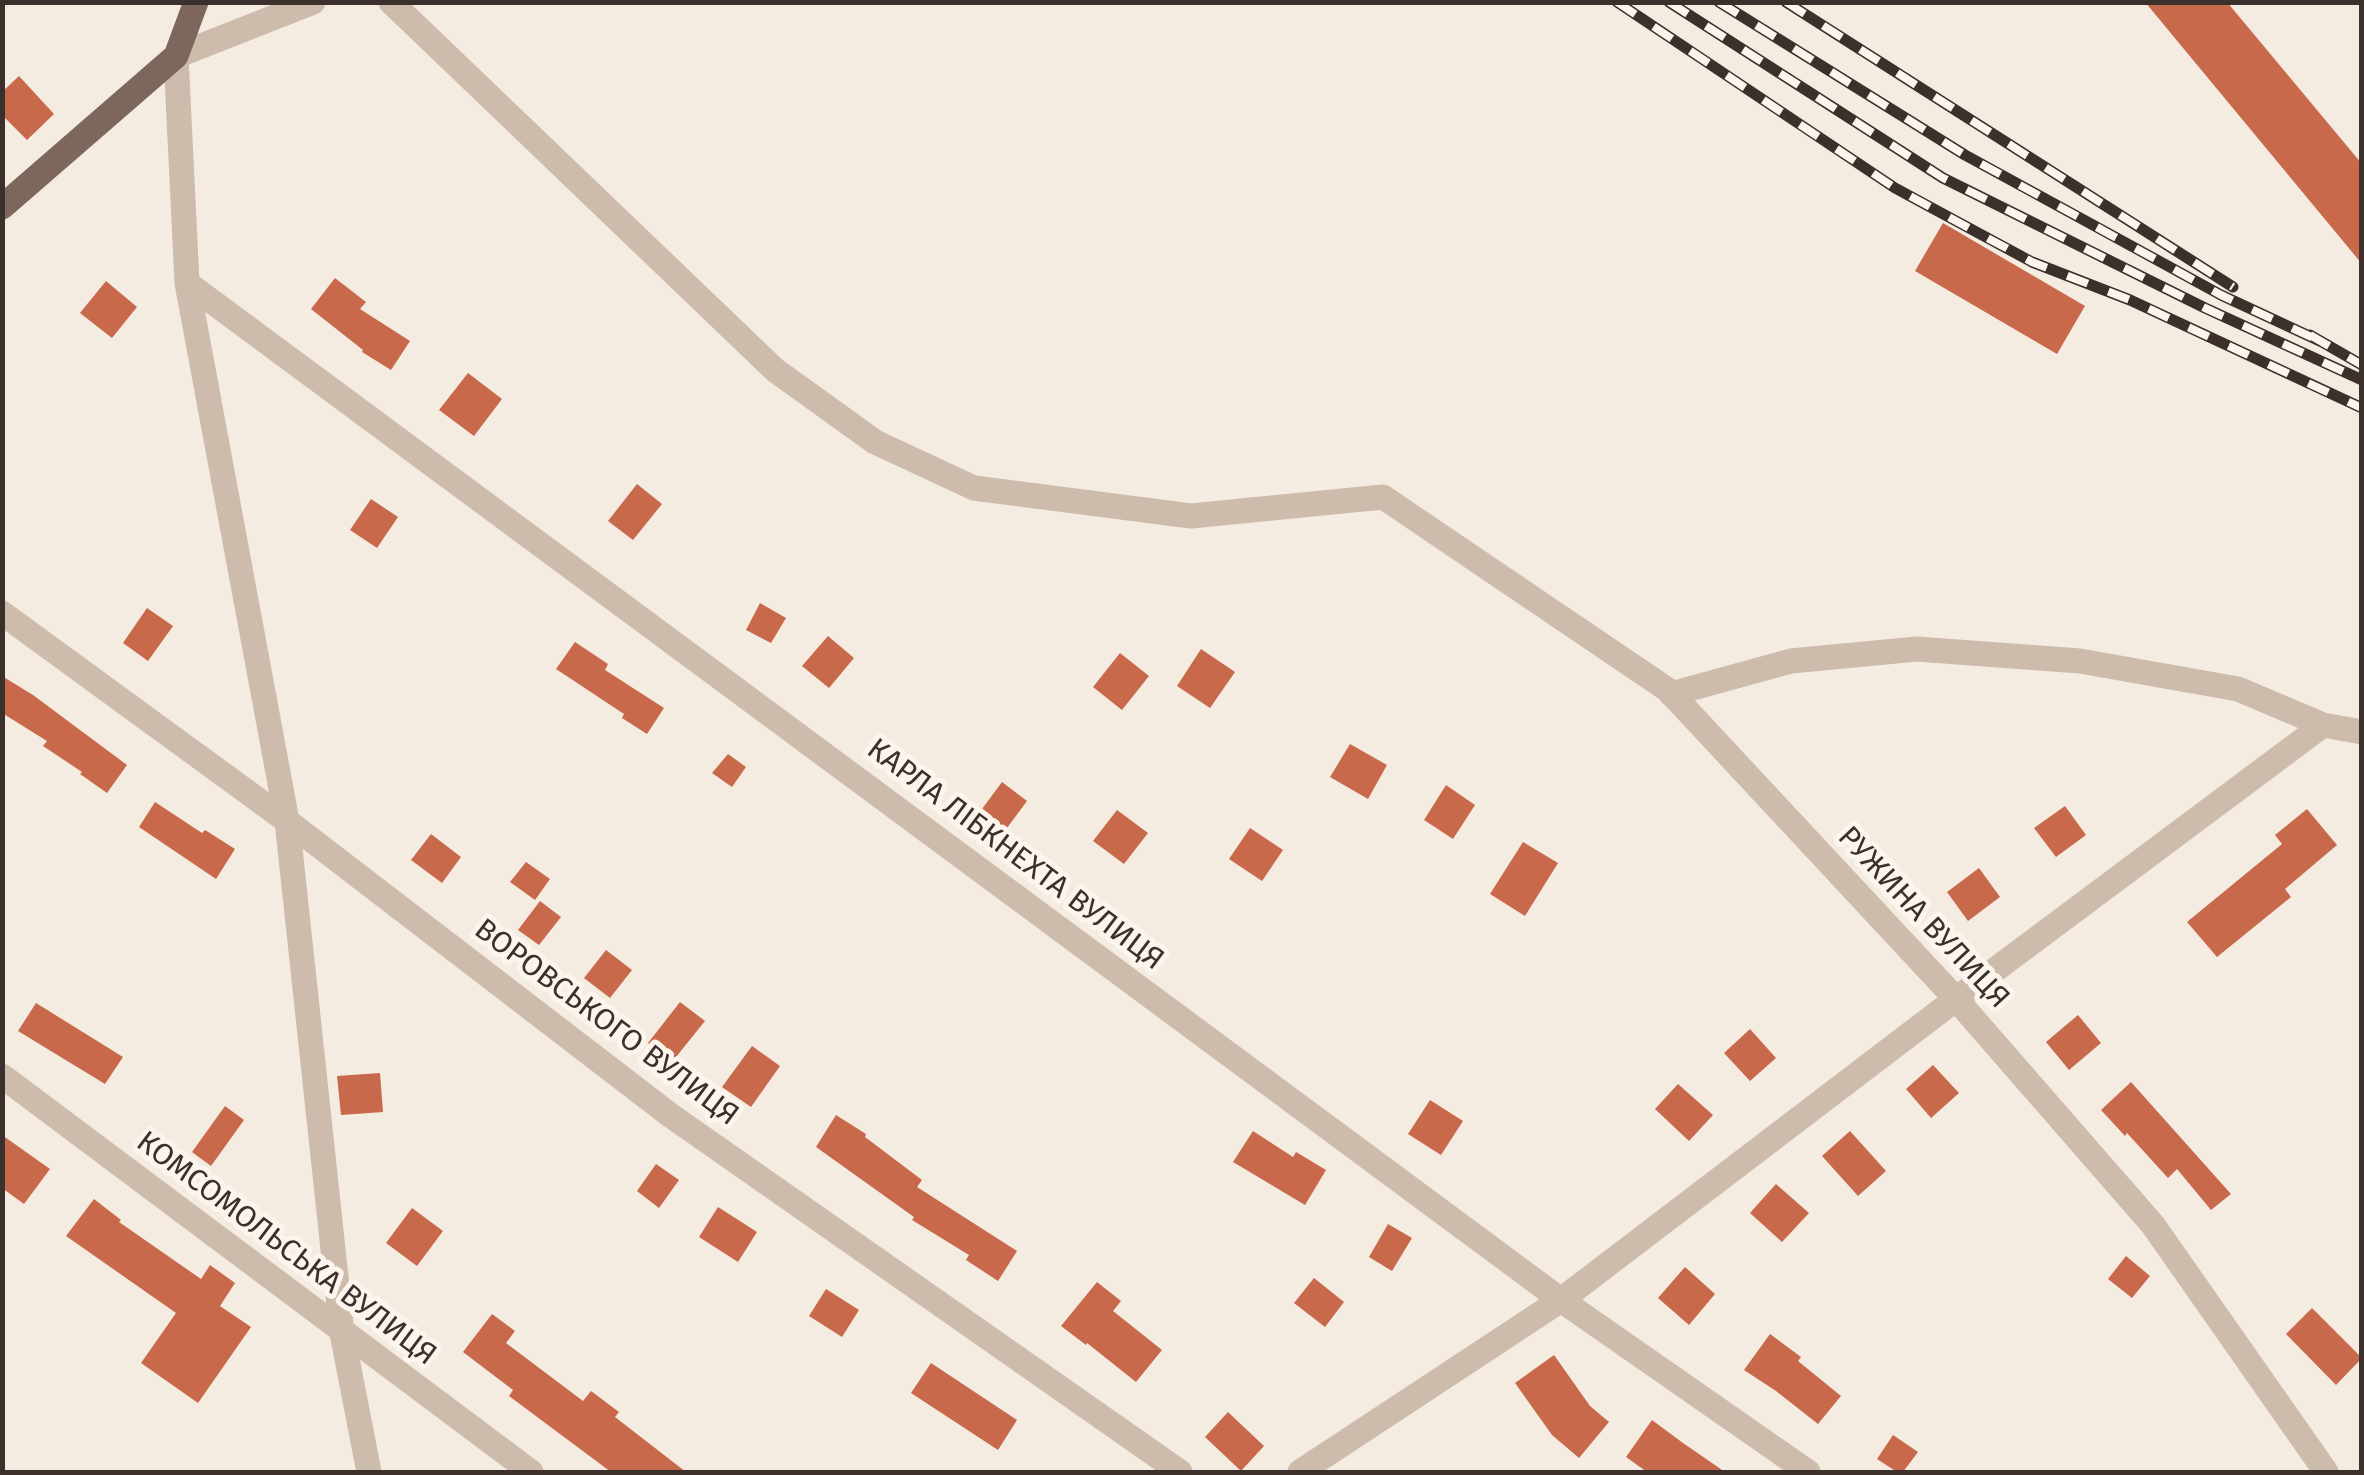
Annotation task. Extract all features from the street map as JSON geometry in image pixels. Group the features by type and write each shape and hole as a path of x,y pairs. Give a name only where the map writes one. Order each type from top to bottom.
{"main road":[{"path":"2,208 176,56 196,2"}],"street":[{"path":"313,2 176,56 187,283 287,821 342,1333 369,1472"},
{"name":"РУЖИНА ВУЛИЦЯ","path":"390,2 776,370 875,442 974,488 1191,516 1383,497 1671,694 1956,1000 2153,1225 2326,1472"},
{"name":"КАРЛА ЛІБКНЕХТА ВУЛИЦЯ","path":"187,283 1561,1300 1808,1472"},
{"name":"ВОРОВСЬКОГО ВУЛИЦЯ","path":"2,613 287,821 670,1115 1180,1472"},
{"path":"1671,694 1791,660 1916,649 2080,661 2238,688 2323,725 2362,732"},
{"path":"1300,1472 1561,1300 2323,725"},
{"name":"КОМСОМОЛЬСЬКА ВУЛИЦЯ","path":"2,1076 531,1472"}],"building":[{"path":"2145,2 2227,2 2362,164 2362,264"},
{"path":"19,76 54,114 27,140 2,115 2,92"},
{"path":"1943,223 2085,306 2057,354 1915,271"},
{"path":"335,278 366,302 360,309 410,341 391,370 362,352 311,309"},
{"path":"106,281 137,307 112,338 80,313"},
{"path":"468,373 502,399 474,436 439,410"},
{"path":"637,484 662,504 633,540 608,521"},
{"path":"371,499 398,517 377,548 350,530"},
{"path":"760,603 786,618 771,643 746,630"},
{"path":"147,608 173,626 148,661 123,643"},
{"path":"828,636 854,658 829,688 802,666"},
{"path":"575,642 608,664 605,670 664,708 647,734 556,669"},
{"path":"1201,649 1235,672 1210,708 1177,686"},
{"path":"1120,653 1149,676 1122,710 1093,687"},
{"path":"2,676 127,765 107,793 43,746 47,741 2,713"},
{"path":"1350,744 1387,765 1368,799 1330,777"},
{"path":"728,754 746,767 732,787 712,773"},
{"path":"1002,782 1027,801 1004,832 979,813"},
{"path":"1446,785 1475,805 1453,839 1424,820"},
{"path":"155,802 235,849 216,879 139,827"},
{"path":"2065,806 2086,835 2056,857 2034,828"},
{"path":"2307,809 2337,845 2285,889 2291,897 2217,957 2187,922 2282,844 2275,835"},
{"path":"1117,810 1148,833 1124,864 1093,841"},
{"path":"1250,828 1283,850 1262,881 1229,859"},
{"path":"431,834 461,857 442,883 411,860"},
{"path":"1523,842 1558,863 1525,916 1490,894"},
{"path":"526,862 550,879 535,900 510,882"},
{"path":"1979,868 2000,897 1968,921 1947,892"},
{"path":"540,901 561,917 539,945 518,930"},
{"path":"606,950 632,970 610,998 584,978"},
{"path":"680,1002 705,1021 672,1062 648,1043"},
{"path":"36,1003 123,1057 105,1084 18,1031"},
{"path":"2078,1015 2101,1043 2069,1070 2046,1042"},
{"path":"1750,1029 1776,1058 1750,1081 1724,1053"},
{"path":"752,1046 780,1066 751,1107 722,1087"},
{"path":"1933,1065 1959,1093 1931,1118 1906,1089"},
{"path":"380,1073 383,1112 341,1115 337,1076"},
{"path":"2131,1082 2231,1194 2211,1210 2177,1169 2168,1178 2101,1110"},
{"path":"1678,1084 1713,1115 1689,1141 1655,1109"},
{"path":"1430,1100 1463,1121 1441,1155 1408,1134"},
{"path":"225,1106 244,1120 211,1166 192,1152"},
{"path":"836,1115 922,1180 917,1187 1017,1251 998,1281 966,1260 969,1255 912,1220 914,1217 816,1147"},
{"path":"1253,1131 1293,1157 1296,1152 1326,1170 1305,1205 1233,1162"},
{"path":"1850,1131 1886,1171 1858,1196 1822,1156"},
{"path":"2,1135 50,1169 24,1204 2,1188"},
{"path":"656,1164 679,1180 659,1208 637,1191"},
{"path":"1776,1184 1809,1213 1782,1242 1750,1213"},
{"path":"94,1199 119,1222 201,1279 210,1265 235,1283 220,1306 251,1327 198,1403 141,1363 176,1313 66,1236"},
{"path":"718,1207 757,1232 738,1262 699,1237"},
{"path":"412,1208 443,1231 417,1266 386,1243"},
{"path":"1388,1224 1412,1238 1392,1271 1369,1257"},
{"path":"2126,1256 2150,1276 2132,1298 2108,1279"},
{"path":"1685,1267 1715,1294 1689,1325 1658,1298"},
{"path":"1314,1278 1344,1302 1325,1327 1294,1303"},
{"path":"1097,1282 1121,1301 1113,1311 1162,1350 1136,1382 1061,1326"},
{"path":"826,1289 859,1310 842,1337 809,1316"},
{"path":"2312,1308 2362,1358 2336,1385 2286,1334"},
{"path":"492,1314 515,1331 506,1343 583,1401 591,1391 619,1412 615,1417 686,1472 611,1472 509,1396 513,1390 463,1352"},
{"path":"1770,1334 1801,1357 1798,1361 1841,1396 1818,1424 1744,1370"},
{"path":"1554,1355 1590,1406 1609,1422 1579,1458 1552,1435 1515,1383"},
{"path":"931,1363 1017,1420 998,1450 911,1393"},
{"path":"1228,1412 1264,1446 1241,1471 1205,1437"},
{"path":"1652,1420 1725,1472 1647,1472 1626,1457"},
{"path":"1893,1435 1918,1452 1903,1472 1877,1459"}],"railway":[{"path":"1617,2 1895,188 2032,262 2130,300 2362,408"},
{"path":"1669,2 1943,178 2205,308 2362,380"},
{"path":"1719,2 1965,155 2221,295 2322,342"},
{"path":"1786,2 2233,287"},
{"path":"2310,335 2362,365"}]}
